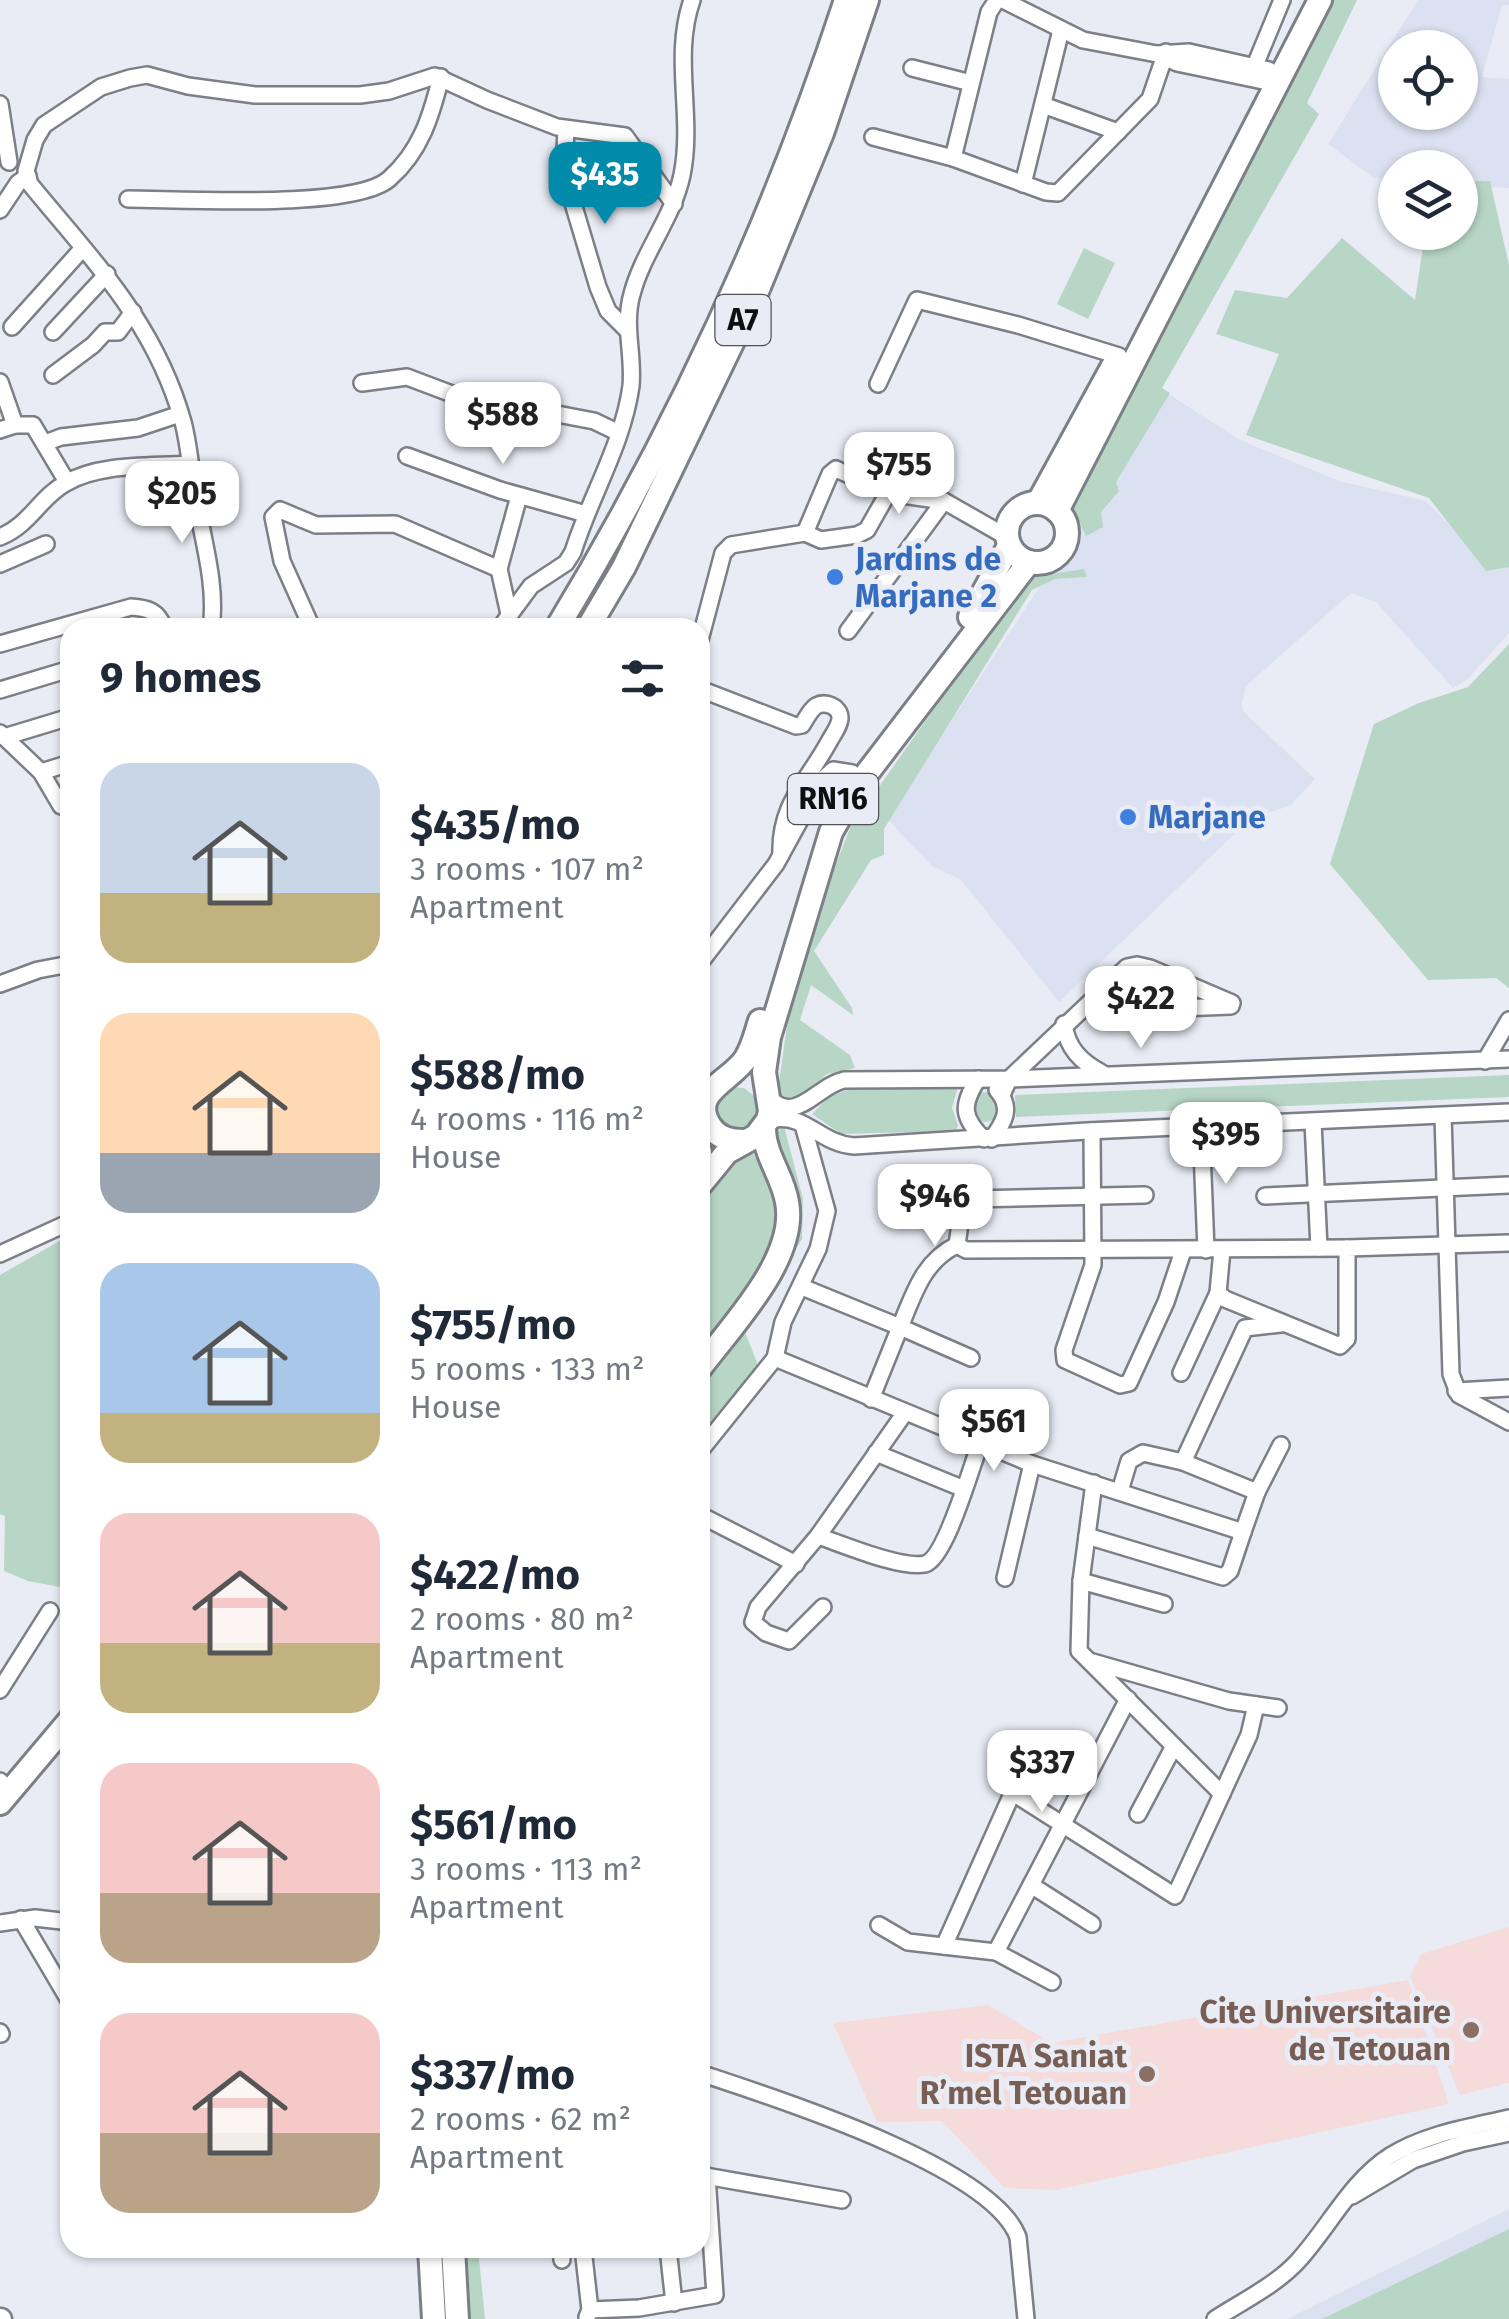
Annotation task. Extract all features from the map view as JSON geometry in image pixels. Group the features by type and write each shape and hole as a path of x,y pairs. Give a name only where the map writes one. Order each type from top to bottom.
{"highway":[{"name":"A7","path":"563,618 678,412 786,170 846,0"},
{"name":"A7","path":"594,618 624,568 758,288 822,133 868,0"},
{"name":"RN16","path":"1048,507 1259,74 1305,0"},
{"name":"RN16","path":"1048,507 1320,0"},
{"name":"RN16","path":"710,1085 742,1063 754,1042 823,820 835,796 971,616 1008,542 1012,516 1023,506 1048,507 1066,528 1062,550 1048,561 1029,562 858,785 836,820 769,1038 766,1093 770,1111 758,1131 787,1198 786,1238 764,1281 710,1354"},
{"path":"1008,542 1029,562"},
{"path":"710,1086 741,1076 752,1079 766,1093"},
{"path":"710,1127 724,1138 758,1131"},
{"path":"710,1171 719,1159 758,1131"},
{"path":"0,1788 60,1715"},
{"path":"0,1788 60,1730"},
{"path":"431,2258 434,2319"},
{"path":"454,2258 457,2319"}],"street":[{"path":"506,618 532,586 566,563 619,432 630,388 630,298 640,269 674,204 682,175 688,136 683,34 692,0"},
{"path":"954,158 989,12 1000,0 1083,40 1259,74 1282,0"},
{"path":"1022,184 1061,30"},
{"path":"873,136 1058,192 1150,98 1162,55"},
{"path":"912,68 971,83"},
{"path":"0,210 28,169 35,140 56,115 101,87 140,75 256,95 370,95 430,76 441,77 486,100 566,129 625,136 674,204"},
{"path":"128,199 289,198 374,188 389,180 426,134 441,77"},
{"path":"0,104 5,162 28,169 83,248 107,274 133,312 171,385 180,414 211,586 211,618"},
{"path":"1044,106 1118,132"},
{"path":"566,129 564,173 598,287 608,310 628,331"},
{"path":"12,328 83,248"},
{"path":"53,332 107,274"},
{"path":"878,384 917,300 987,316 1119,356"},
{"path":"52,375 93,346 105,332 118,332 133,312"},
{"path":"362,383 407,377 452,394 594,420 619,432"},
{"path":"0,382 7,428 32,424 68,482"},
{"path":"44,443 138,428 180,414"},
{"path":"407,456 519,496 586,514"},
{"path":"0,536 27,520 68,482 89,474 188,464"},
{"path":"806,533 833,470 888,492 944,501 1008,542"},
{"path":"706,618 726,548 740,541 806,533 828,540 863,533 888,492"},
{"path":"504,618 499,568 519,496"},
{"path":"848,632 944,501"},
{"path":"308,618 282,561 273,517 280,510 316,525 394,524 499,568"},
{"path":"0,564 46,544"},
{"path":"97,618 132,607 153,611 160,618"},
{"path":"0,644 60,629"},
{"path":"0,690 60,675"},
{"path":"710,694 796,726 805,722 820,704 834,706 839,712 836,728 785,813 781,855"},
{"path":"2,735 60,720"},
{"path":"2,735 40,772 60,803"},
{"path":"40,772 60,766"},
{"path":"710,951 781,855 826,775 836,769 852,773"},
{"path":"0,984 60,966"},
{"path":"988,1139 1006,1116 1002,1095 1009,1079 1128,966 1142,966 1176,979"},
{"path":"1485,1061 1509,1020"},
{"path":"1064,1024 1072,1049 1089,1066 1107,1075"},
{"path":"766,1093 779,1106 794,1108 810,1102 827,1086 844,1080 1009,1079 1509,1060"},
{"path":"982,1079 1002,1095"},
{"path":"982,1079 967,1097 965,1114 969,1124 988,1139"},
{"path":"758,1131 778,1118 801,1122 827,1140 854,1146 1509,1112"},
{"path":"1444,1116 1449,1357 1456,1391 1509,1422"},
{"path":"710,1438 776,1358 780,1330 813,1264 826,1222 801,1122"},
{"path":"1313,1122 1319,1248"},
{"path":"1181,1373 1218,1293 1200,1126"},
{"path":"1092,1131 1092,1273 1064,1357 1087,1372 1122,1386 1129,1383 1166,1302 1183,1251"},
{"path":"812,1154 819,1142 827,1140"},
{"path":"1264,1196 1509,1185"},
{"path":"957,1245 962,1208 970,1199 1145,1196"},
{"path":"0,1254 60,1227"},
{"path":"957,1245 966,1250 1183,1251 1509,1244"},
{"path":"871,1400 923,1274 937,1257 957,1245"},
{"path":"1218,1293 1336,1345 1344,1344 1348,1320 1347,1248"},
{"path":"802,1286 971,1358"},
{"path":"1183,1462 1245,1328 1285,1323"},
{"path":"776,1358 1032,1464 1243,1532"},
{"path":"1456,1391 1509,1388"},
{"path":"823,1606 788,1641 766,1634 753,1622 758,1607 818,1536 904,1414"},
{"path":"818,1536 902,1562 925,1564 939,1554 980,1444"},
{"path":"1087,1536 1223,1577 1230,1571 1257,1492 1281,1446"},
{"path":"876,1453 964,1489"},
{"path":"1120,1491 1128,1461 1137,1454 1151,1454 1183,1462 1257,1492"},
{"path":"1005,1578 1032,1464"},
{"path":"1094,1483 1081,1580 1078,1646 1222,1794"},
{"path":"710,1520 796,1564"},
{"path":"1081,1580 1164,1604"},
{"path":"0,1690 50,1611"},
{"path":"1088,1660 1228,1701 1278,1708"},
{"path":"996,1952 1128,1700"},
{"path":"1012,1793 1175,1896 1252,1728 1256,1705"},
{"path":"1138,1814 1174,1746"},
{"path":"944,1946 1020,1776"},
{"path":"1031,1885 1092,1924"},
{"path":"0,1923 21,1919 60,1921"},
{"path":"21,1919 60,1985"},
{"path":"878,1925 899,1939 996,1952 1052,1982"},
{"path":"710,2077 896,2144 1002,2212 1014,2225 1018,2237 1026,2319"},
{"path":"1215,2319 1288,2271 1364,2176 1396,2152 1458,2129 1509,2118"},
{"path":"1348,2198 1412,2160 1509,2133"},
{"path":"710,2177 842,2200"},
{"path":"584,2258 588,2315 640,2314 713,2296 716,2292 710,2234"},
{"path":"669,2258 674,2303"}],"shaded area":[{"path":"1418,0 1509,0 1509,5 1502,5 1482,77 1509,79 1509,188 1478,187 1478,150 1378,150 1378,178 1328,144 1378,64 1378,130 1478,130 1478,30 1399,30"},
{"path":"1167,393 1238,439 1339,481 1426,501 1489,565 1509,563 1509,633 1468,679 1453,688 1376,602 1351,593 1246,686 1242,703 1243,711 1315,779 1291,805 1249,820 1059,1002 961,880 932,866 887,819"},
{"name":"Cite Universitaire de Tetouan","path":"1509,1927 1509,2083 1460,2095 1410,1976 1421,1954"},
{"name":"ISTA Saniat R’mel Tetouan","path":"1408,1980 1449,2104 1056,2190 1005,2188 942,2121 877,2122 833,2023 988,2005 1051,2043"},
{"path":"1509,2209 1509,2319 1287,2319"}],"green space":[{"path":"1331,0 1357,0 1307,103 1319,114 1162,388 1170,393 1116,482 1119,491 1101,512 1103,527 1086,536 1070,502"},
{"path":"1478,181 1490,181 1509,265 1509,567 1486,571 1429,498 1246,435 1279,354 1216,334 1235,290 1287,298 1342,238 1415,300 1422,250 1478,250"},
{"path":"1084,248 1115,263 1088,319 1057,304"},
{"path":"1084,569 1087,577 1055,579 1032,590 884,829 884,855 871,860 814,951 853,1015 811,985 800,1020 850,1055 855,1068 827,1074 797,1098 782,1096 778,1090 789,1011 850,828 1026,578"},
{"path":"1509,644 1509,988 1496,978 1428,980 1330,864 1374,724 1419,703 1468,687"},
{"path":"1509,1075 1509,1097 1016,1117 1015,1095"},
{"path":"732,1087 744,1088 757,1098 761,1116 744,1135 717,1127 715,1101"},
{"path":"958,1087 952,1108 956,1131 841,1134 812,1114 829,1097 847,1090"},
{"path":"985,1092 995,1097 1000,1107 995,1117 985,1122 975,1117 970,1107 975,1097"},
{"path":"784,1126 803,1199 802,1239 745,1332 758,1365 710,1423 710,1354 786,1244 771,1137"},
{"path":"751,1150 771,1184 780,1221 770,1251 748,1289 710,1340 710,1186 731,1156"},
{"path":"60,1241 60,1587 4,1571 5,1516 0,1514 0,1275"},
{"path":"1509,2229 1509,2319 1322,2319"},
{"path":"464,2258 479,2258 485,2319 467,2319"}],"place":[{"name":"Jardins de Marjane 2","path":"835,577"},
{"name":"Marjane","path":"1128,817"},
{"name":"Cite Universitaire de Tetouan","path":"1471,2030"},
{"name":"ISTA Saniat R’mel Tetouan","path":"1147,2074"}]}
